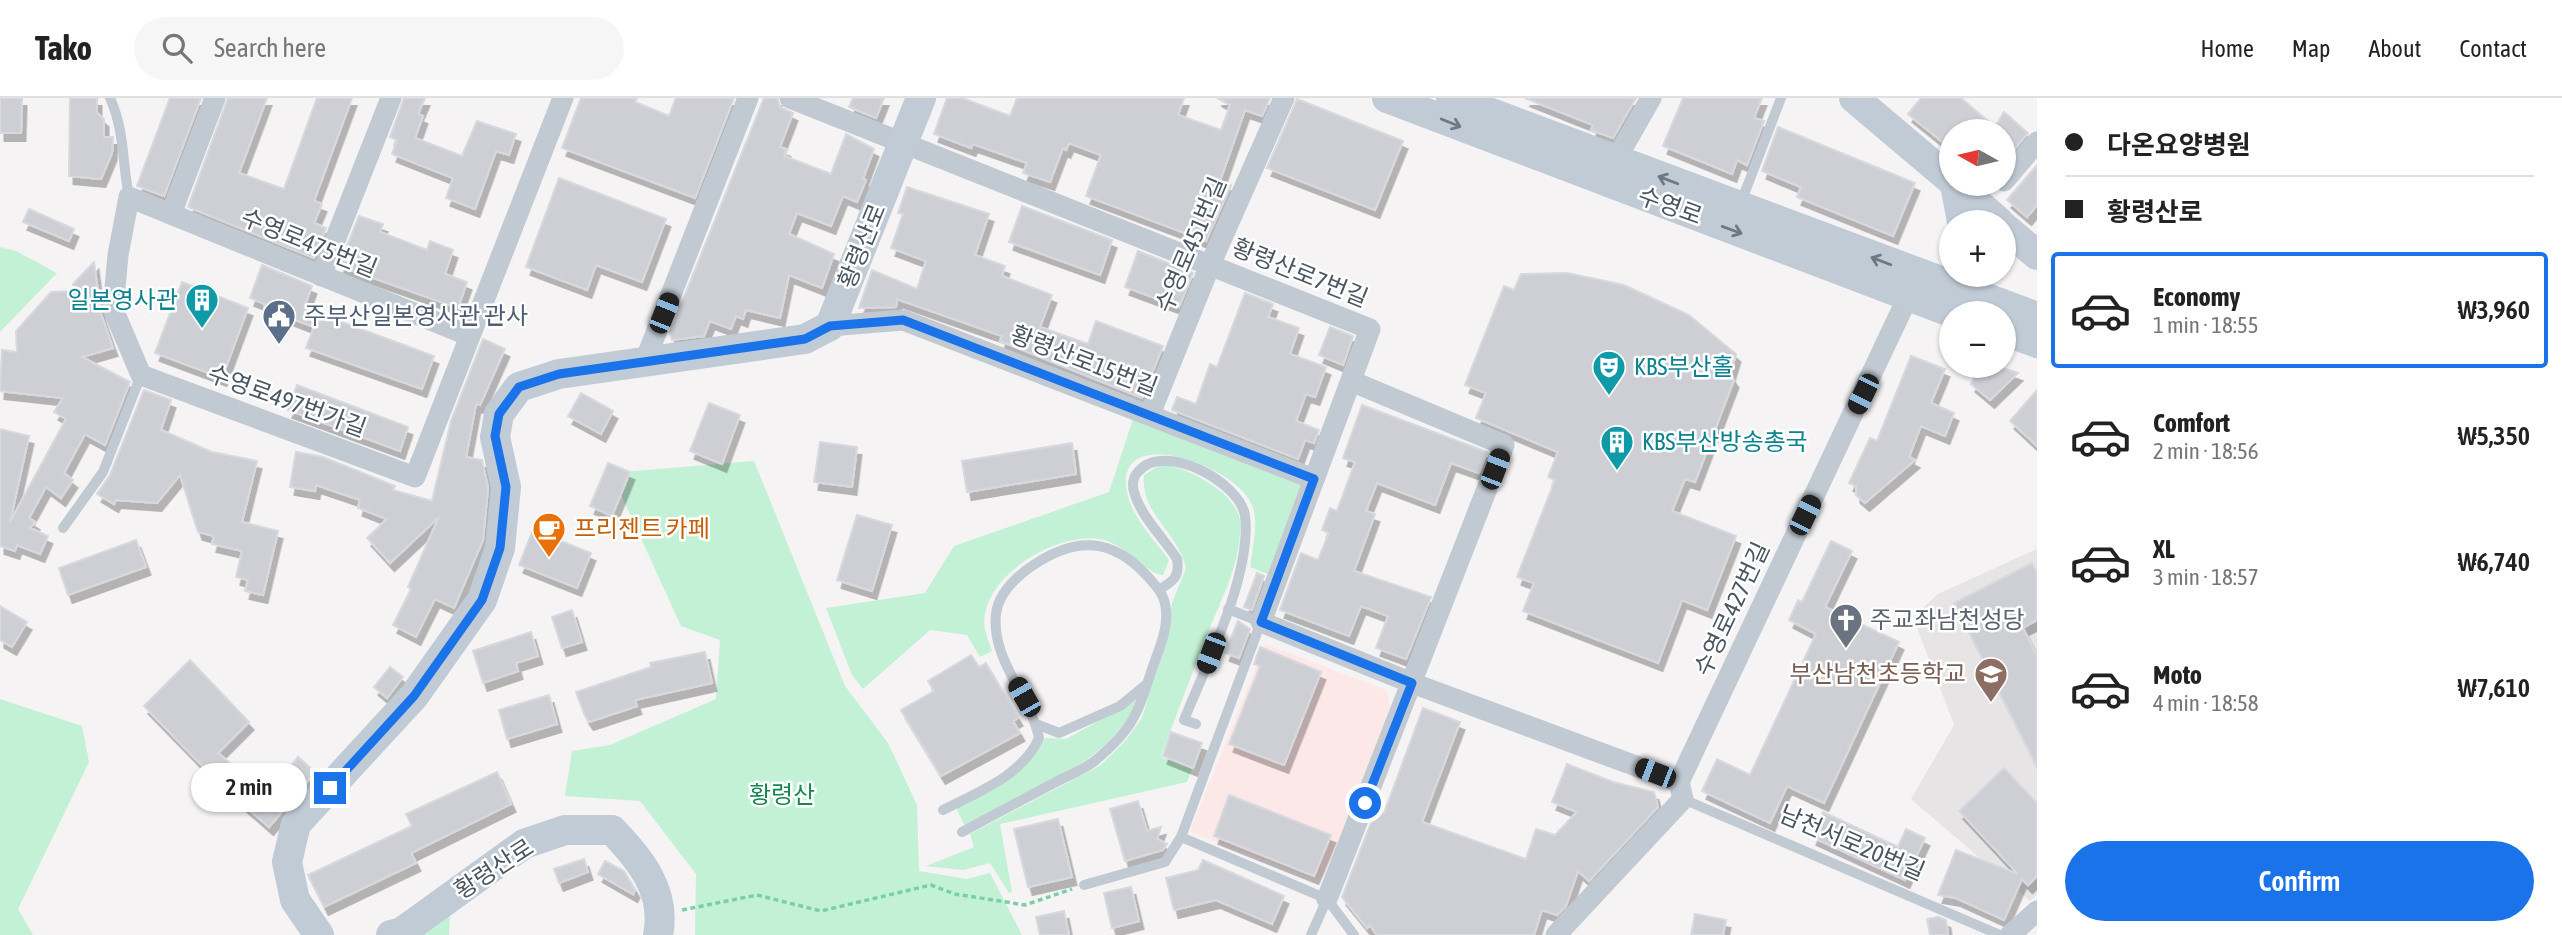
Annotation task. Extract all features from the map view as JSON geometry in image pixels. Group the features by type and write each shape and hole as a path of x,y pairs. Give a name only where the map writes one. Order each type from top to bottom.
{"street":[{"path":"171,214 215,98"},
{"path":"321,276 391,98"},
{"path":"470,337 563,98"},
{"path":"645,361 748,98"},
{"name":"황령산로7번길","path":"790,98 1370,329 1261,622"},
{"name":"황령산로","path":"830,326 921,98"},
{"name":"수영로451번길","path":"1150,414 1210,265 1284,98"},
{"name":"수영로","path":"1387,98 1914,286 1976,294 2037,317"},
{"name":"수영로","path":"1451,98 1739,207 1914,286 1939,303"},
{"name":"수영로","path":"1615,160 1651,98"},
{"path":"1854,98 1939,170"},
{"path":"2016,167 2037,142"},
{"path":"1964,196 1975,210"},
{"name":"수영로475번길","path":"129,197 470,337"},
{"path":"129,197 118,255 113,309 141,375"},
{"path":"2016,238 2037,256"},
{"name":"수영로427번길","path":"1556,935 1681,791 1914,286"},
{"name":"황령산로15번길","path":"830,326 903,320 1314,479"},
{"path":"319,935 295,900 287,862 296,824 414,696 482,600 500,548 506,487 495,436 499,414 519,387 559,374 805,339 830,326"},
{"path":"2016,335 2037,343"},
{"name":"수영로497번가길","path":"141,375 415,477 470,337"},
{"path":"1327,899 1504,445 1351,381"},
{"name":"남천서로20번길","path":"1261,622 1681,791"},
{"name":"황령산로","path":"391,935 401,932 524,844 565,830 612,830 640,859 656,890 658,925"},
{"path":"2010,935 2037,911"}],"lane":[{"path":"110,98 123,135 124,175 129,197"},
{"path":"1739,207 1781,98"},
{"path":"63,528 103,472 141,375"},
{"path":"1160,589 1174,580 1179,569 1177,559 1143,512 1133,490 1134,477 1142,467 1156,461 1173,459 1220,482 1244,508 1242,557 1228,609 1184,720 1196,724"},
{"path":"943,810 1006,777 1031,755 1038,738 1036,724 1004,663 996,614 1001,597 1019,576 1060,550 1079,544 1121,552 1160,589 1166,611 1161,643 1137,717 1094,762 962,832"},
{"path":"1228,609 1261,622"},
{"name":"황령산로7번길","path":"1084,885 1165,862 1181,837 1261,622"},
{"path":"1036,724 1059,733 1119,706 1148,683"},
{"name":"남천서로20번길","path":"1681,791 2000,935"},
{"path":"1181,837 1327,899 1354,935"},
{"path":"1311,935 1327,899"}],"path":[{"path":"658,925 757,895 821,911 931,885 955,894 1025,905 1084,885"}],"shaded area":[{"name":"부산남천초등학교","path":"2037,549 2037,894 2030,901 1911,799 1954,725 1913,617 1938,594"},
{"path":"1265,644 1386,690 1391,710 1329,872 1317,880 1190,832"}],"green space":[{"path":"0,247 16,251 57,273 0,332"},
{"path":"1135,413 1298,476 1304,490 1270,575 1250,567 1255,535 1254,510 1240,488 1200,464 1177,457 1155,455 1138,459 1128,471 1127,492 1134,511 1169,560 1163,575 1149,570 1127,552 1109,542 1083,539 1065,542 1029,558 1000,583 990,598 985,614 984,624 992,651 980,657 967,635 930,630 863,689 852,675 826,608 925,593 954,546 1109,492"},
{"name":"황령산","path":"754,461 845,686 888,743 917,805 919,871 967,879 990,873 1022,935 695,935 696,874 640,801 565,796 572,751 610,745 716,699 720,640 681,626 611,473"},
{"path":"1162,464 1185,470 1221,492 1231,502 1240,522 1235,564 1161,757 1192,769 1187,782 1000,824 1012,892 1009,893 990,863 963,870 926,866 974,847 970,834 1101,765 1126,740 1142,718 1167,635 1172,603 1186,568 1175,542 1153,512 1145,489 1144,475"},
{"path":"0,699 82,726 89,762 18,909 33,935 0,935"},
{"path":"1137,700 1125,722 1108,742 1087,759 1038,789 965,826 955,806 1017,771 1037,751 1045,738 1066,739"},
{"path":"450,913 449,935 417,935"}],"building":[{"path":"0,98 22,98 21,133 0,133"},
{"path":"70,98 97,98 97,113 104,119 104,137 113,137 112,153 101,179 69,176"},
{"path":"170,98 201,98 164,196 137,186"},
{"path":"228,98 267,98 239,173 284,189 317,98 352,98 314,201 322,204 314,223 326,228 314,258 188,207"},
{"path":"404,98 425,98 418,114 423,116 415,138 462,156 477,121 516,134 509,155 496,151 475,209 446,198 453,178 392,154 397,140 390,137"},
{"path":"581,98 637,98 635,102 669,116 676,98 734,98 695,198 562,148"},
{"path":"764,98 777,98 780,107 793,113 780,147 786,149 784,156 831,174 846,134 874,149 863,179 866,180 857,202 843,196 831,226 797,213 789,234 834,254 822,288 789,275 780,318 746,310 743,319 736,316 731,329 710,321 704,336 672,340 670,332"},
{"path":"853,98 884,98 876,118 849,107"},
{"path":"947,98 962,98 1010,116 1017,98 1184,98 1178,115 1221,130 1230,105 1217,98 1270,98 1262,116 1245,110 1220,181 1231,185 1206,241 1086,196 1101,155 1069,143 1066,150 1063,148 1050,182 1023,173 1027,163 973,144 971,148 934,134"},
{"path":"1525,98 1636,98 1613,138 1591,130 1593,125"},
{"path":"1683,98 1762,98 1754,118 1764,121 1747,165 1737,160 1732,174 1663,146"},
{"path":"1921,98 1961,98 1986,119 1939,119 1939,139 1908,114"},
{"path":"1297,99 1403,141 1375,210 1267,168"},
{"path":"2004,112 2012,119 2000,119"},
{"path":"2016,122 2028,133 2016,147"},
{"path":"1778,127 1915,183 1893,236 1797,197 1801,187 1762,171"},
{"path":"2037,165 2037,205 2027,217 2007,200 2010,196 2016,196 2016,190"},
{"path":"559,178 666,219 642,282 596,265 587,290 526,267"},
{"path":"907,187 989,214 975,255 1005,266 1002,276 1052,295 1040,327 1088,344 1096,321 1163,346 1142,398 1000,341 1002,336 897,299 896,307 859,308 872,270 917,289 926,261 891,248 903,214 898,213"},
{"path":"1022,206 1112,240 1100,275 1009,242"},
{"path":"29,209 74,229 69,241 23,222"},
{"path":"359,216 383,224 380,232 427,250 430,241 453,250 445,274 467,282 458,308 339,266"},
{"path":"1138,251 1193,273 1179,307 1125,287"},
{"path":"94,262 101,314 113,348 82,357 130,382 105,445 85,434 64,473 73,480 61,498 46,487 29,518 35,522 30,528 48,536 40,554 17,545 15,551 0,546 0,429 29,436 10,522 66,419 54,412 63,398 0,391 2,350 17,352 16,331 51,292 75,291 73,284"},
{"path":"262,265 312,286 304,308 434,356 422,389 306,348 314,327 264,308 265,304 250,298"},
{"name":"KBS부산방송총국","path":"1567,273 1624,285 1689,315 1736,354 1730,374 1734,380 1695,482 1685,479 1672,511 1736,536 1707,610 1682,600 1658,663 1523,611 1534,583 1517,577 1555,480 1548,477 1558,452 1476,418 1486,393 1465,385 1504,286 1514,290 1521,274"},
{"name":"일본영사관","path":"182,282 248,308 222,378 155,353"},
{"path":"1245,293 1273,304 1268,317 1299,328 1290,354 1326,367 1315,397 1306,394 1296,421 1319,430 1314,443 1305,440 1298,459 1172,410 1177,397 1196,404 1210,364 1217,367"},
{"path":"1330,327 1353,336 1343,365 1319,355"},
{"path":"483,339 505,349 480,405 476,404 466,457 482,460 488,488 483,540 454,608 435,599 416,637 393,625 411,589 408,587 439,517 390,563 367,538 387,519 358,508 360,500 316,485 315,491 290,487 296,452 323,457 395,486 393,490 432,501 451,421"},
{"path":"1911,356 1939,367 1939,378 1941,378 1931,403 1954,413 1945,436 1921,426 1909,457 1915,460 1865,503 1856,495 1856,486 1849,483 1870,438 1877,441"},
{"path":"1974,378 2013,378 1990,400 1971,384"},
{"path":"297,385 408,427 400,451 288,410"},
{"path":"144,390 171,400 161,430 212,452 257,461 242,522 278,531 263,595 245,591 248,580 236,577 242,551 212,544 214,536 198,532 180,475 157,503 116,500 114,504 97,494 110,475"},
{"path":"2037,390 2037,446 2010,421"},
{"path":"581,393 613,411 601,434 568,416"},
{"path":"709,403 740,415 722,464 690,451"},
{"path":"1362,405 1487,452 1479,473 1451,463 1435,505 1377,483 1366,511 1375,514 1354,571 1431,597 1406,659 1376,648 1388,616 1361,606 1349,636 1280,610 1301,553 1318,560 1329,533 1322,530 1330,508 1337,511 1355,462 1343,458"},
{"path":"820,442 857,447 852,487 814,482"},
{"path":"1072,443 1076,474 967,492 962,461"},
{"path":"608,463 630,472 612,516 590,506"},
{"path":"857,515 892,525 872,591 837,580"},
{"path":"533,530 591,553 577,588 519,565"},
{"path":"136,540 146,567 68,595 59,568"},
{"path":"1831,541 1852,551 1825,607 1899,642 1824,803 1787,786 1770,823 1702,791 1717,759 1750,775 1816,634 1789,620 1798,600 1802,602"},
{"path":"2032,563 2037,573 2037,620 2023,628 2037,656 2037,767 1954,603"},
{"path":"1257,573 1264,576 1252,610 1244,607"},
{"path":"0,606 27,622 12,647 0,640"},
{"path":"572,610 582,642 562,648 552,617"},
{"path":"1238,621 1250,629 1239,658 1225,653"},
{"path":"531,632 538,656 516,663 518,671 483,683 473,651"},
{"path":"1260,647 1321,672 1284,765 1229,744 1260,666 1254,664"},
{"path":"705,652 712,683 635,700 637,706 589,722 585,716 576,692 651,667 650,663"},
{"path":"971,655 979,667 986,663 1018,718 1013,721 1020,733 941,776 901,710 934,691 928,681"},
{"path":"190,660 249,722 218,753 267,794 298,757 315,772 269,827 224,788 144,706"},
{"path":"390,667 403,677 387,698 374,687"},
{"path":"549,695 557,724 507,739 499,710"},
{"path":"1423,708 1460,722 1422,822 1526,859 1536,829 1555,835 1577,812 1552,802 1567,764 1613,782 1654,792 1658,807 1589,881 1578,871 1566,906 1557,915 1542,910 1534,935 1377,935 1370,925 1367,928 1342,897 1376,810 1384,813"},
{"path":"1171,732 1202,743 1193,768 1163,756"},
{"path":"2004,768 2037,803 2037,876 2028,885 2022,879 2004,920 1956,898 1938,895 1956,850 2018,874 1959,811"},
{"path":"497,772 511,804 411,853 416,863 324,907 308,875 412,826 406,814"},
{"path":"1229,795 1331,835 1314,876 1214,836"},
{"path":"1138,801 1147,831 1161,827 1157,839 1167,844 1163,850 1125,861 1110,809"},
{"path":"1823,812 1898,847 1906,829 1925,838 1905,880 1812,837"},
{"path":"1058,819 1072,877 1028,887 1014,829"},
{"path":"584,859 588,872 559,883 554,869"},
{"path":"1203,860 1284,896 1272,924 1216,900 1174,910 1166,878 1198,870"},
{"path":"605,861 624,871 635,890 633,894 598,874"},
{"path":"1131,887 1139,921 1112,928 1104,893"},
{"path":"1064,911 1069,935 1040,935 1036,917"},
{"path":"1695,914 1726,920 1723,935 1691,935"},
{"path":"1938,917 1946,920 1948,935 1930,935 1927,919"}],"place":[{"name":"일본영사관","path":"202,330"},
{"name":"주부산일본영사관 관사","path":"279,346"},
{"name":"KBS부산홀","path":"1609,397"},
{"name":"KBS부산방송총국","path":"1617,472"},
{"name":"프리젠트 카페","path":"549,559"},
{"name":"주교좌남천성당","path":"1846,650"},
{"name":"부산남천초등학교","path":"1991,704"}],"route":[{"path":"330,788 414,696 482,600 500,548 506,487 495,436 499,414 519,387 559,374 805,339 830,326 903,320 1314,479 1261,622 1412,683 1365,803"}]}
